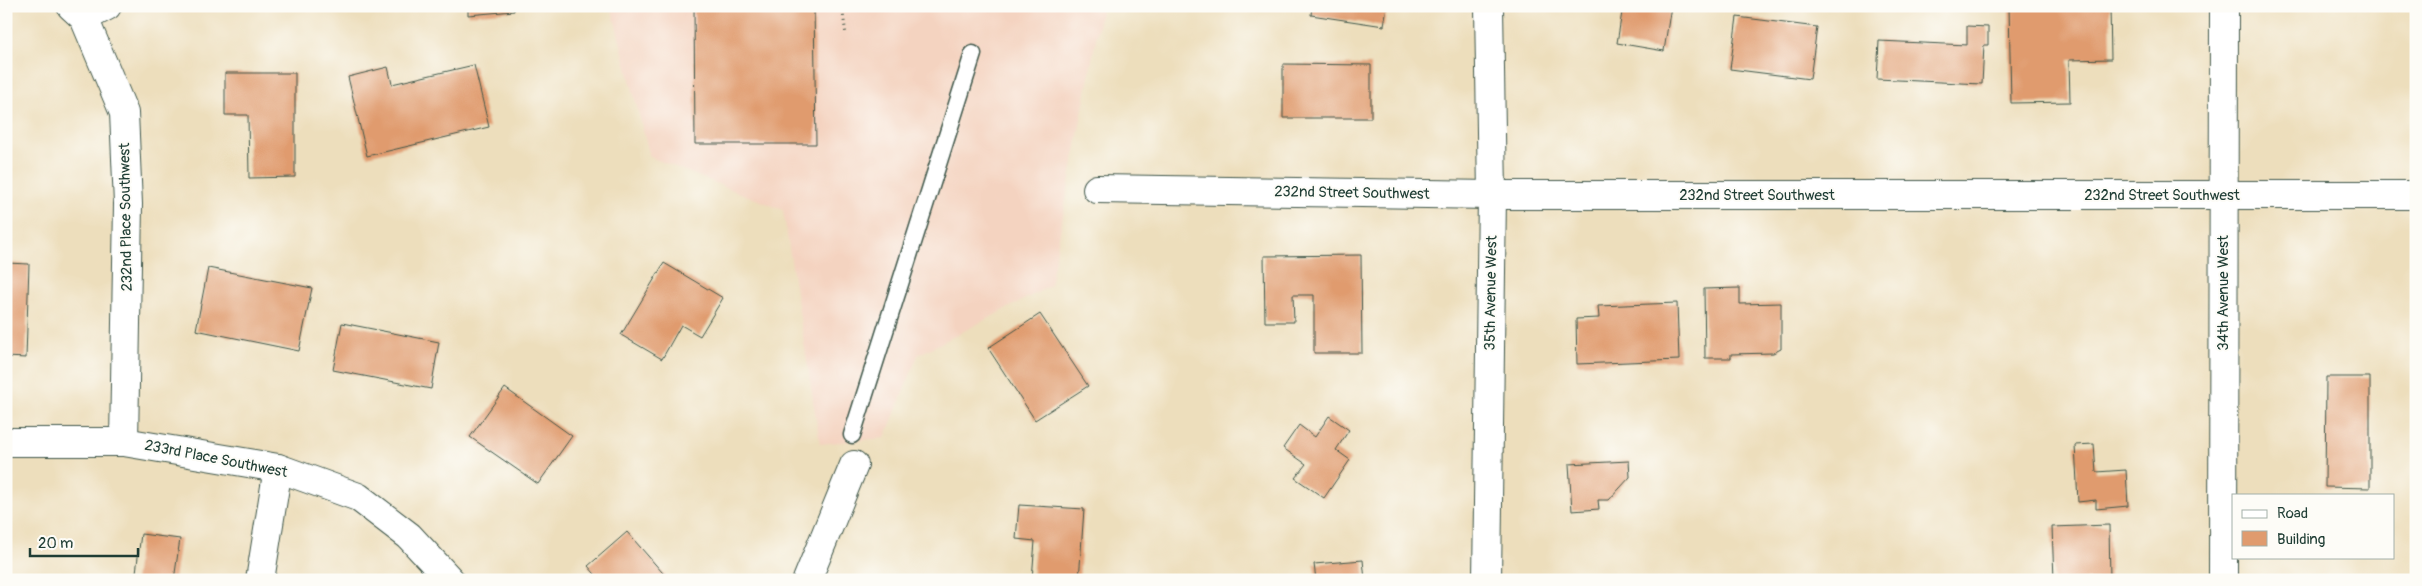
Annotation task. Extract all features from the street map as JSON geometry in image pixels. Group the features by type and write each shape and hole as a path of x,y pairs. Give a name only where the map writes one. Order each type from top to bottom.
{"street":[{"name":"35th Avenue West","path":"1487,580 1492,195 1489,6"},
{"name":"34th Avenue West","path":"2223,580 2224,6"},
{"name":"232nd Place Southwest","path":"87,10 124,113 128,204 124,442"},
{"name":"232nd Street Southwest","path":"1098,189 1492,195 2416,195"},
{"name":"233rd Place Southwest","path":"6,442 124,442 278,468 358,497 409,536 450,580"},
{"path":"807,580 854,465"},
{"path":"260,580 278,468"}],"lane":[{"path":"852,435 973,54"}],"path":[{"path":"842,6 846,35"}],"shaded area":[{"path":"611,6 1102,6 1050,286 918,355 885,438 820,444 783,210 650,157"}],"building":[{"path":"468,6 514,6 514,11 468,15"},
{"path":"694,6 814,6 816,144 695,144"},
{"path":"1312,6 1387,6 1384,26 1311,15"},
{"path":"1623,6 1671,6 1664,51 1617,43"},
{"path":"2009,6 2110,6 2111,59 2069,60 2070,102 2011,103"},
{"path":"1737,17 1817,27 1810,79 1730,69"},
{"path":"1967,26 1988,27 1988,45 1984,45 1982,84 1877,79 1879,41 1967,45"},
{"path":"1283,64 1371,65 1371,118 1283,118"},
{"path":"474,65 489,127 367,156 348,77 388,67 392,84"},
{"path":"225,73 295,73 295,177 249,178 248,115 225,115"},
{"path":"1361,255 1362,353 1314,353 1314,295 1293,295 1294,322 1265,322 1264,256"},
{"path":"6,263 29,264 26,358 6,357"},
{"path":"664,263 723,298 700,336 681,325 662,359 621,335"},
{"path":"208,268 312,288 299,351 196,330"},
{"path":"1740,288 1740,304 1781,303 1781,349 1773,353 1731,354 1731,358 1705,358 1704,289"},
{"path":"1677,303 1679,360 1577,364 1576,319 1599,318 1598,306"},
{"path":"1040,314 1088,386 1035,420 988,348"},
{"path":"342,323 439,342 431,389 333,370"},
{"path":"2326,377 2370,377 2370,488 2325,487"},
{"path":"505,388 572,436 538,484 470,437"},
{"path":"1329,416 1349,430 1336,450 1350,460 1324,498 1295,478 1306,464 1283,448 1299,425 1315,437"},
{"path":"2094,444 2096,472 2126,470 2128,506 2096,509 2096,500 2078,502 2075,445"},
{"path":"1629,461 1630,477 1609,500 1598,500 1599,509 1572,511 1569,464"},
{"path":"1019,505 1084,509 1079,580 1032,579 1035,541 1016,539"},
{"path":"2109,525 2110,580 2054,580 2052,527"},
{"path":"627,532 669,580 600,580 588,566"},
{"path":"141,534 180,539 174,580 135,580"},
{"path":"1363,560 1365,580 1316,580 1314,564"}]}
